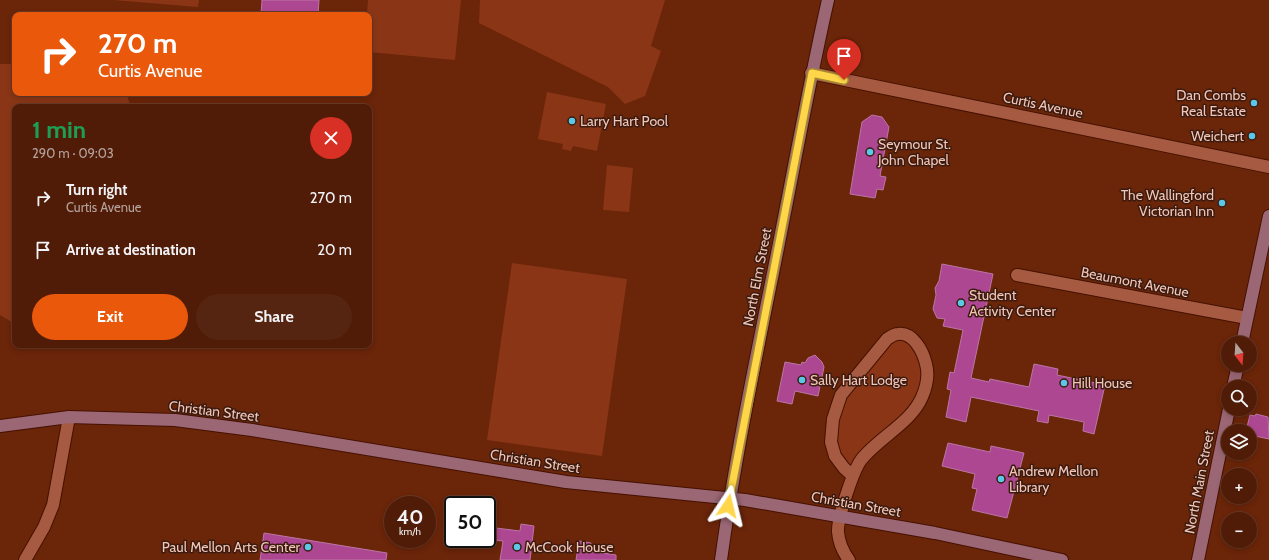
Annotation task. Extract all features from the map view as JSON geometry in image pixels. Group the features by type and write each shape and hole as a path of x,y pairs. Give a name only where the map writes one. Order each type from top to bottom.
{"main road":[{"name":"North Elm Street","path":"720,560 730,498 812,73 828,0"},
{"path":"1243,336 1269,216"},
{"name":"North Main Street","path":"1198,560 1228,416"},
{"name":"Christian Street","path":"0,426 69,417 175,420 252,430 566,482 730,498 935,533 1062,560"}],"street":[{"name":"Curtis Avenue","path":"812,73 1269,167"},
{"name":"Beaumont Avenue","path":"1017,275 1247,318"},
{"path":"849,560 843,552 838,532 853,476 860,461 915,409 922,398 927,376 927,365 916,343 907,334 896,334 887,339 840,395 833,420 831,442 836,456 844,468 853,476"},
{"path":"25,560 44,527 53,505 69,417"}],"shaded area":[{"path":"113,0 199,0 198,7"},
{"path":"368,0 461,0 455,60 372,52 372,12 367,12"},
{"path":"480,0 665,0 651,46 661,51 645,96 625,104 608,87 479,23"},
{"path":"0,64 11,64 12,96 127,96 130,104 12,104 12,322 0,315"},
{"name":"Larry Hart Pool","path":"547,92 606,104 597,151 573,146 571,151 562,149 563,144 538,139"},
{"path":"607,165 633,168 629,212 603,210"},
{"path":"512,263 627,279 602,456 487,440"},
{"path":"896,333 920,349 927,376 909,415 850,473 831,442 841,395"}],"building":[{"path":"262,0 319,0 318,12 261,12"},
{"name":"Seymour St. John Chapel","path":"872,115 882,117 889,127 880,176 886,177 883,190 877,189 875,198 850,194 862,122"},
{"name":"Hill House","path":"942,264 993,274 971,378 989,382 990,379 1029,387 1034,364 1058,369 1057,375 1105,385 1094,434 1083,431 1084,422 1049,415 1048,423 1037,421 1039,411 971,397 966,422 946,417 951,390 947,389 950,372 954,373 963,330 943,326 945,319 937,318 933,309 936,295 935,288 939,281"},
{"name":"Sally Hart Lodge","path":"815,355 822,362 824,367 818,396 795,391 792,404 777,401 785,362 801,365 802,362 805,363 808,358"},
{"path":"1257,414 1268,417 1269,439 1257,436 1257,424 1248,424 1250,416 1257,416"},
{"name":"Andrew Mellon Library","path":"948,443 990,452 991,446 1024,453 1007,518 972,510 977,489 972,488 975,474 942,466"},
{"name":"McCook House","path":"521,524 534,526 530,560 500,560 503,541 496,540 496,528 520,531"},
{"name":"Paul Mellon Arts Center","path":"264,533 387,553 386,560 260,560"},
{"path":"579,541 591,543 590,551 616,555 616,560 576,560"}],"place":[{"name":"Dan Combs Real Estate","path":"1254,103"},
{"name":"Larry Hart Pool","path":"572,121"},
{"name":"Weichert","path":"1252,136"},
{"name":"Seymour St. John Chapel","path":"870,152"},
{"name":"The Wallingford Victorian Inn","path":"1222,203"},
{"name":"Student Activity Center","path":"961,303"},
{"name":"Sally Hart Lodge","path":"802,380"},
{"name":"Hill House","path":"1064,383"},
{"name":"Andrew Mellon Library","path":"1001,479"},
{"name":"Paul Mellon Arts Center","path":"308,547"},
{"name":"McCook House","path":"517,547"}],"route":[{"path":"728,506 812,73 844,80"}]}
